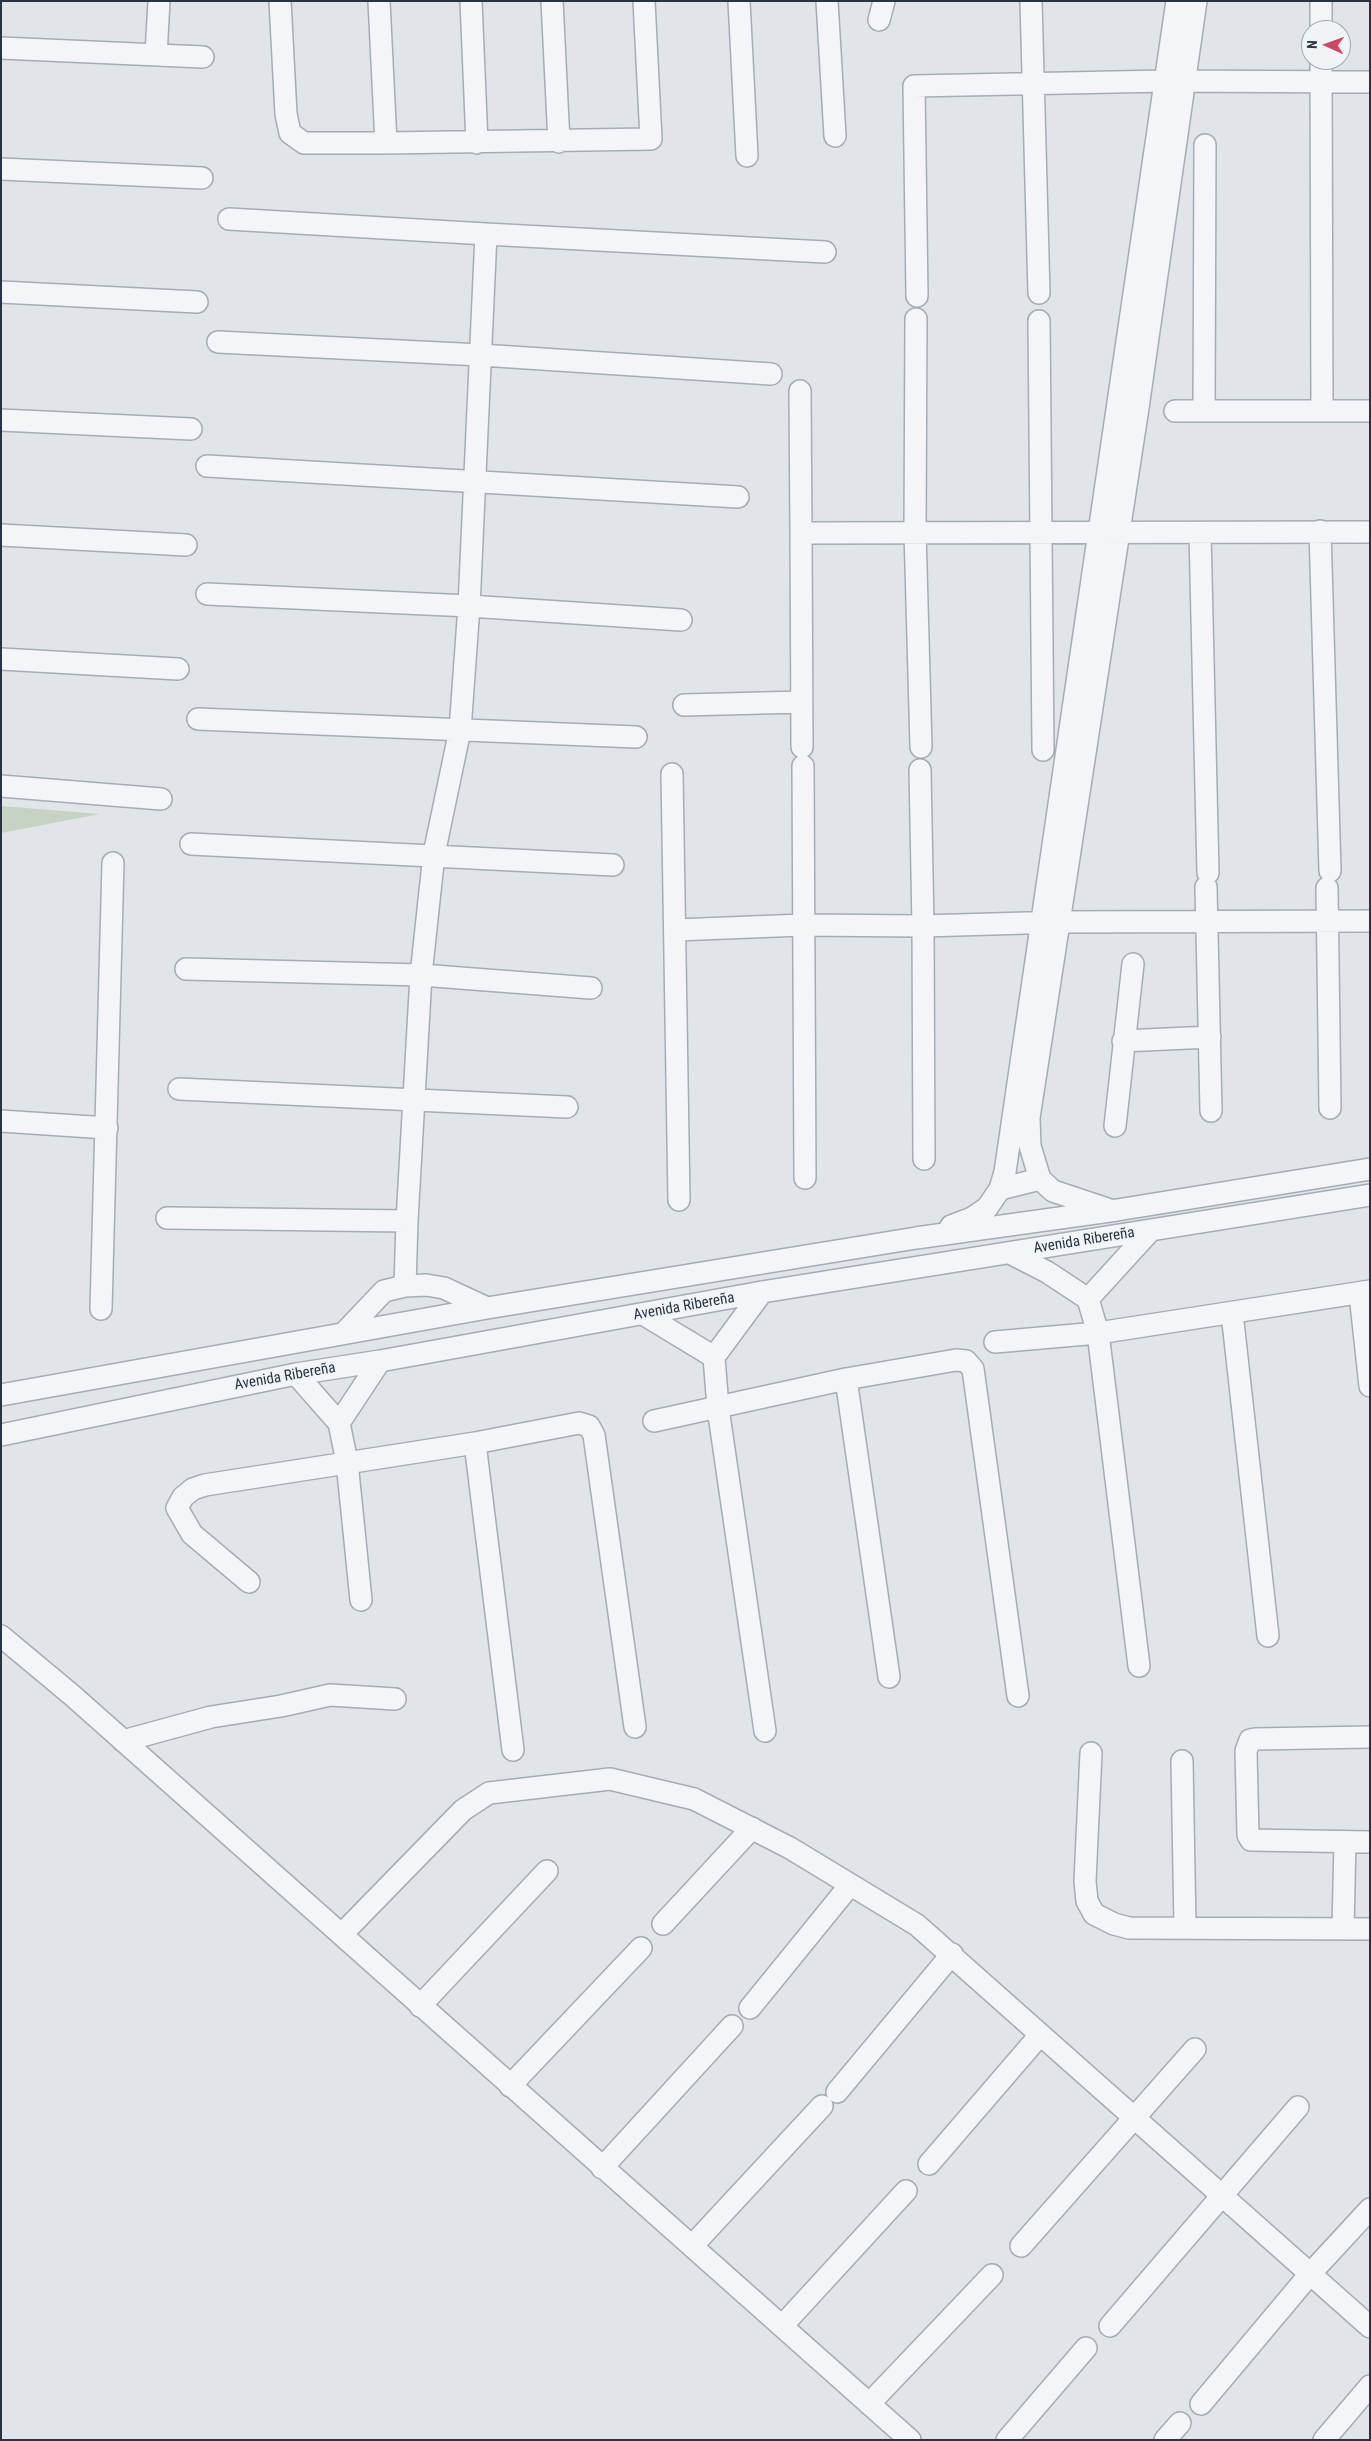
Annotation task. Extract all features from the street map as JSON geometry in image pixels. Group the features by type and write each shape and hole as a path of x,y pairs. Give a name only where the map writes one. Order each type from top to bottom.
{"street":[{"path":"156,55 158,1"},
{"path":"280,1 286,114 290,133 304,143 477,143 651,139 644,1"},
{"path":"379,1 386,143"},
{"path":"471,1 477,143"},
{"path":"552,1 559,142"},
{"path":"739,1 746,156"},
{"path":"827,1 836,136"},
{"path":"1031,1 1040,293"},
{"path":"1112,1211 1053,1191 1040,1179 1030,1146 1029,1118 1051,922 1174,81 1177,1"},
{"path":"1174,81 1196,1"},
{"path":"1320,1 1320,20"},
{"path":"1,48 203,57"},
{"path":"1320,70 1322,410"},
{"path":"916,296 914,86 1174,81 1370,82"},
{"path":"1204,410 1205,145"},
{"path":"1,169 202,178"},
{"path":"229,219 825,252"},
{"path":"406,1286 407,1221 421,975 434,854 460,730 470,606 486,234"},
{"path":"1,292 197,302"},
{"path":"916,319 915,531 921,747"},
{"path":"1039,321 1043,750"},
{"path":"218,342 481,355 771,374"},
{"path":"800,391 805,1178"},
{"path":"1175,411 1370,411"},
{"path":"1,420 191,429"},
{"path":"207,466 738,497"},
{"path":"801,533 915,531 1370,532"},
{"path":"1320,531 1328,880 1330,1108"},
{"path":"1200,533 1211,1112"},
{"path":"1,536 186,545"},
{"path":"207,594 470,606 681,620"},
{"path":"1,659 178,669"},
{"path":"684,705 801,702"},
{"path":"198,718 636,737"},
{"path":"920,770 924,1158"},
{"path":"672,774 679,1200"},
{"path":"1,786 162,799"},
{"path":"191,844 434,854 613,865"},
{"path":"101,1308 112,863"},
{"path":"916,1238 972,1218 987,1208 1000,1189 1051,922"},
{"path":"676,930 802,925 923,926 1051,922 1370,922"},
{"path":"1115,1126 1133,964"},
{"path":"186,969 421,975 591,988"},
{"path":"1123,1041 1210,1037"},
{"path":"179,1089 568,1107"},
{"path":"1,1121 106,1128"},
{"name":"Avenida Ribereña","path":"1,1395 487,1308 916,1238 1112,1211 1370,1169"},
{"path":"1000,1189 1040,1179"},
{"name":"Avenida Ribereña","path":"1,1435 296,1374 380,1361 762,1292 1370,1195"},
{"path":"167,1218 407,1221"},
{"path":"1088,1299 1151,1230"},
{"path":"1010,1253 1054,1276 1088,1299 1098,1333 1139,1666"},
{"path":"344,1333 384,1291 406,1286 426,1285 444,1288 487,1308"},
{"path":"762,1292 714,1357 718,1408 765,1731"},
{"path":"996,1342 1098,1333 1365,1292 1370,1386"},
{"path":"1232,1313 1268,1636"},
{"path":"643,1314 714,1357"},
{"path":"654,1421 846,1379 956,1360 966,1361 973,1369 1018,1696"},
{"path":"339,1423 380,1361"},
{"path":"296,1374 339,1423 347,1462 361,1600"},
{"path":"846,1379 889,1677"},
{"path":"249,1582 192,1534 177,1508 182,1496 205,1485 475,1443 578,1422 589,1426 594,1436 635,1727"},
{"path":"475,1443 513,1750"},
{"path":"1,1636 342,1934 420,2006 910,2440"},
{"path":"123,1741 211,1717 281,1706 330,1695 394,1699"},
{"path":"1370,1737 1255,1739 1250,1740 1246,1751 1248,1836 1251,1840 1370,1842"},
{"path":"1091,1753 1085,1881 1087,1902 1094,1914 1114,1924 1128,1928 1370,1929"},
{"path":"1182,1761 1184,1927"},
{"path":"342,1934 463,1810 490,1793 610,1779 694,1799 752,1828 917,1925 952,1954 1133,2118 1370,2327"},
{"path":"663,1924 752,1828"},
{"path":"1343,1930 1344,1842"},
{"path":"420,2006 547,1871"},
{"path":"750,2008 850,1885"},
{"path":"510,2086 641,1948"},
{"path":"692,2246 830,2099 952,1954"},
{"path":"602,2168 732,2026"},
{"path":"929,2164 1040,2035"},
{"path":"1020,2246 1195,2049"},
{"path":"1110,2326 1298,2107"},
{"path":"782,2326 906,2191"},
{"path":"1201,2404 1310,2274 1370,2209"},
{"path":"869,2404 992,2275"},
{"path":"1007,2440 1086,2348"},
{"path":"1324,2440 1370,2386"},
{"path":"1165,2440 1180,2423"}],"green space":[{"path":"1,806 100,814 1,833"}]}
